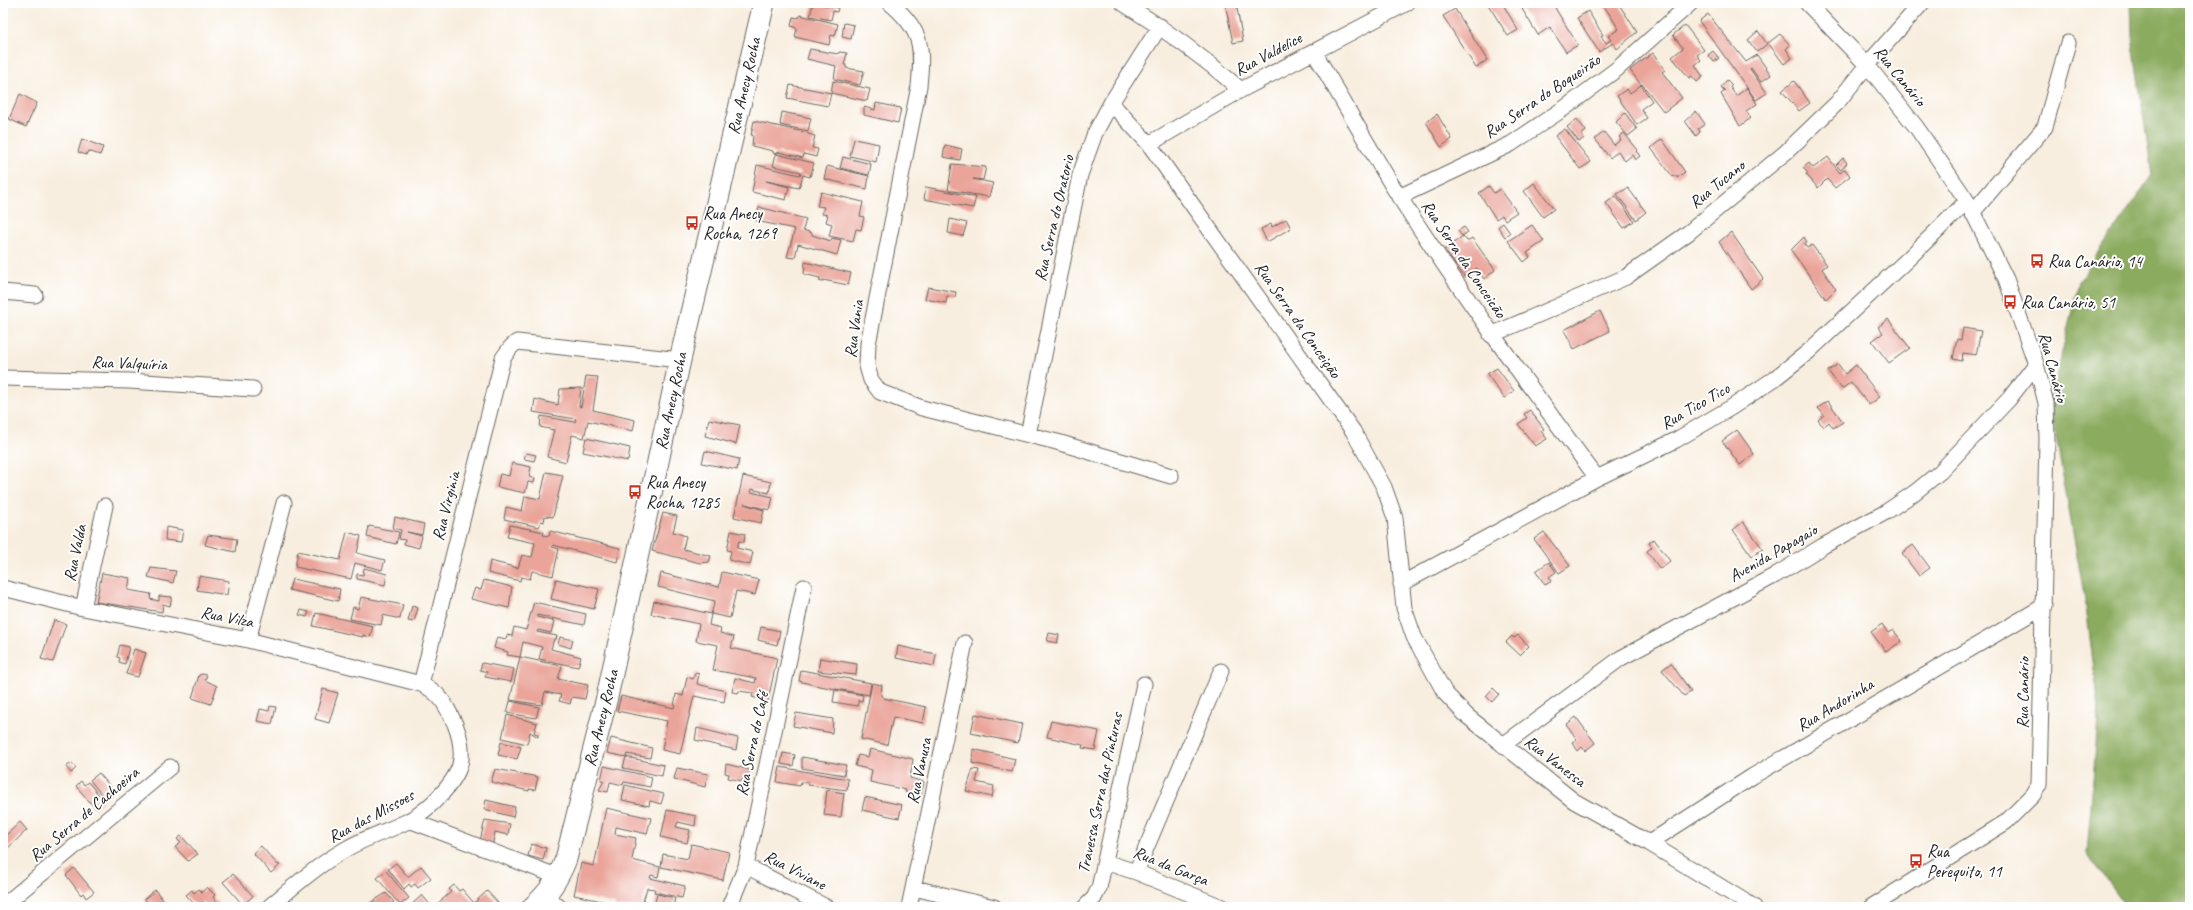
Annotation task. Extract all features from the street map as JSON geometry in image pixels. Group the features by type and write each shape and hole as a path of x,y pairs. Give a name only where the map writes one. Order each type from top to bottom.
{"street":[{"name":"Rua Anecy Rocha","path":"546,903 566,859 607,697 680,360 764,3"},
{"name":"Rua Vania","path":"890,3 912,26 920,40 922,57 919,86 868,344 867,366 870,380 880,392 922,408 1057,442 1172,476"},
{"path":"1123,3 1160,26 1203,57 1241,90"},
{"name":"Rua Valdelice","path":"1149,144 1241,90 1407,3"},
{"name":"Rua Serra do Boqueirão","path":"1399,197 1511,144 1617,69 1691,3"},
{"name":"Rua Canário","path":"1807,3 1867,65 1917,128 1969,207 2006,279 2036,364 2046,403 2047,440 2044,606 2039,785 2033,795 2006,822 1871,907"},
{"name":"Rua Tucano","path":"1491,335 1632,273 1688,233 1786,152 1837,103 1867,65 1922,3"},
{"name":"Rua Serra do Oratorio","path":"1028,435 1080,175 1095,133 1111,103 1160,26"},
{"name":"Rua Tico Tico","path":"1401,584 1597,478 1676,440 1732,407 1774,379 1808,352 1969,207 2045,127 2068,43"},
{"name":"Rua Serra da Conceicão","path":"1314,52 1399,197 1491,335 1597,478"},
{"name":"Rua Serra da Conceição","path":"1111,103 1149,144 1353,431 1384,487 1395,518 1401,584"},
{"path":"3,292 35,295"},
{"name":"Rua Virginia","path":"421,684 503,358 511,346 517,342 680,360"},
{"name":"Avenida Papagaio","path":"1503,745 1622,658 1774,576 1823,546 1886,512 1914,493 1940,472 2009,399 2036,364"},
{"name":"Rua Valquíria","path":"3,378 129,381 253,389"},
{"path":"248,640 284,503"},
{"name":"Rua Valda","path":"83,608 105,506"},
{"name":"Rua Vanessa","path":"1401,584 1404,608 1414,637 1445,693 1467,716 1574,801 1649,843 1754,907"},
{"name":"Rua Serra do Café","path":"730,907 746,866 804,587"},
{"name":"Rua Vilza","path":"3,588 83,608 248,640 421,684 432,688 440,695"},
{"name":"Rua Andorinha","path":"1649,843 1752,776 2044,606"},
{"name":"Rua Vanusa","path":"908,907 914,888 965,642"},
{"path":"1136,872 1221,671"},
{"name":"Travessa Serra das Pinturas","path":"1086,907 1094,898 1099,888 1144,684"},
{"name":"Rua das Missoes","path":"269,907 299,881 336,855 356,843 409,820 425,810 440,797 455,775 461,760 461,742 456,727 440,695"},
{"name":"Rua Serra de Cachoeira","path":"3,906 170,767"},
{"path":"409,820 559,877"},
{"name":"Rua da Garça","path":"1105,862 1136,872 1222,907"},
{"name":"Rua Viviane","path":"746,866 826,907"},
{"path":"914,888 994,907"}],"green space":[{"path":"2131,3 2190,3 2190,907 2126,907 2087,853 2099,708 2085,600 2050,403 2079,281 2152,175 2132,37"}],"building":[{"path":"813,3 838,8 837,12 833,11 831,20 810,16"},
{"path":"1225,3 1236,3 1243,41 1233,43"},
{"path":"1487,3 1502,3 1518,30 1508,36"},
{"path":"1521,3 1563,3 1555,8 1578,45 1566,52 1550,27 1538,35 1522,9 1524,8"},
{"path":"1602,3 1618,3 1637,32 1617,49 1613,43 1599,52 1577,18 1588,11 1603,35 1601,36 1606,43 1611,40 1608,36 1619,29"},
{"path":"1455,9 1487,60 1476,68 1443,16"},
{"path":"1708,14 1746,62 1757,55 1771,75 1761,82 1751,68 1750,69 1767,93 1756,100 1699,21"},
{"path":"800,15 838,24 835,36 831,35 829,45 795,37 797,28 791,26 793,17 799,18"},
{"path":"844,23 854,25 851,39 842,37"},
{"path":"1685,25 1704,50 1697,55 1701,60 1695,65 1703,77 1697,82 1692,76 1689,78 1672,57 1683,48 1673,35"},
{"path":"1758,31 1767,44 1757,52 1748,40"},
{"path":"1780,34 1790,45 1786,49 1792,58 1784,64 1768,43"},
{"path":"810,49 838,54 839,52 847,53 844,65 846,65 846,68 864,71 860,85 834,79 836,66 807,59"},
{"path":"1713,51 1719,58 1714,62 1708,55"},
{"path":"1653,53 1665,70 1662,72 1682,98 1664,112 1642,84 1641,85 1630,70"},
{"path":"1727,80 1732,85 1730,87 1736,96 1747,88 1757,104 1746,111 1751,118 1740,126 1721,94 1725,91 1721,87"},
{"path":"833,81 870,89 867,101 831,93"},
{"path":"1794,81 1810,103 1799,111 1782,91"},
{"path":"790,85 831,93 828,106 787,98"},
{"path":"1641,85 1652,101 1641,109 1647,118 1637,125 1617,96 1627,89 1630,93"},
{"path":"20,94 37,103 26,127 9,119"},
{"path":"876,103 901,108 898,123 864,115 864,107 875,110"},
{"path":"1696,111 1705,124 1698,129 1700,132 1696,136 1685,121"},
{"path":"782,112 811,118 808,131 780,125"},
{"path":"1625,113 1637,129 1628,136 1616,122"},
{"path":"1437,114 1452,139 1441,147 1426,122"},
{"path":"1577,119 1586,131 1581,135 1584,138 1579,142 1567,127"},
{"path":"754,121 808,133 815,136 812,148 818,149 816,157 804,154 803,158 778,152 777,154 773,153 773,151 752,146 753,135 751,135"},
{"path":"1565,129 1591,162 1580,169 1555,136"},
{"path":"1604,132 1614,145 1621,140 1619,137 1624,133 1638,150 1636,151 1640,156 1635,160 1632,155 1625,161 1618,151 1610,158 1595,139"},
{"path":"82,139 103,147 100,155 88,151 86,155 78,152"},
{"path":"854,139 879,144 876,162 850,156"},
{"path":"1662,139 1685,172 1677,178 1676,175 1673,177 1651,148"},
{"path":"945,145 962,149 960,160 943,157"},
{"path":"776,154 814,163 810,177 803,175 799,188 766,181 789,187 786,200 752,192 757,165 800,175 801,172 773,166"},
{"path":"843,157 871,164 869,175 840,168"},
{"path":"1828,157 1840,173 1845,169 1850,176 1835,188 1827,179 1818,188 1803,168 1809,163 1813,168"},
{"path":"1843,158 1847,163 1841,170 1836,165"},
{"path":"952,164 986,167 983,180 973,179 993,183 989,197 948,190"},
{"path":"827,166 869,176 867,189 824,179"},
{"path":"1534,183 1554,209 1543,217 1524,191"},
{"path":"1489,186 1494,193 1500,189 1517,212 1505,220 1502,215 1496,219 1479,193"},
{"path":"926,187 976,197 973,208 924,199"},
{"path":"1628,188 1646,212 1636,220 1617,194"},
{"path":"821,192 863,202 860,216 864,217 861,230 856,229 853,241 829,236 832,224 826,222 828,215 822,214 824,207 817,206"},
{"path":"1616,196 1634,221 1624,228 1606,203"},
{"path":"759,207 806,219 803,230 812,233 812,235 831,241 832,238 841,240 837,255 798,244 795,258 787,257 795,229 756,221"},
{"path":"950,219 967,223 963,236 948,233"},
{"path":"1286,219 1291,228 1267,242 1261,229 1271,224 1272,227"},
{"path":"1503,223 1510,233 1505,237 1498,227"},
{"path":"1532,225 1544,241 1527,253 1530,257 1524,262 1508,241"},
{"path":"1464,227 1468,232 1462,236 1458,231"},
{"path":"1731,232 1763,279 1751,289 1719,242"},
{"path":"1463,236 1467,241 1472,238 1495,270 1484,279 1477,268 1465,277 1444,250"},
{"path":"1804,237 1807,242 1804,244 1807,248 1812,245 1827,265 1822,269 1836,289 1826,299 1791,250"},
{"path":"805,262 851,273 848,285 823,280 822,282 819,281 820,278 804,274"},
{"path":"928,287 956,292 955,297 947,296 946,303 925,299"},
{"path":"1600,311 1610,331 1574,349 1564,330"},
{"path":"1888,319 1910,348 1889,363 1872,341 1883,333 1878,327"},
{"path":"1963,328 1981,331 1976,355 1963,353 1962,361 1953,359 1957,339 1961,340"},
{"path":"1838,364 1845,374 1856,365 1880,397 1869,405 1851,382 1842,389 1828,371"},
{"path":"1497,368 1514,391 1504,398 1487,374"},
{"path":"586,376 598,377 593,410 635,420 633,431 588,421 584,438 572,435 566,462 547,457 554,430 540,427 541,416 575,422 576,419 533,412 535,399 558,405 560,389 581,388 579,406 581,407"},
{"path":"1828,401 1843,422 1833,428 1829,422 1823,427 1818,420 1824,415 1818,408"},
{"path":"1530,410 1544,429 1541,431 1547,439 1535,446 1518,424 1527,418 1524,414"},
{"path":"709,419 740,425 736,444 705,436"},
{"path":"1737,430 1754,454 1740,465 1722,441"},
{"path":"586,438 630,448 628,461 583,452"},
{"path":"705,451 739,459 737,470 702,463"},
{"path":"526,453 536,455 534,461 524,459"},
{"path":"512,463 531,467 529,477 535,478 534,483 528,482 525,493 497,487 500,474 509,476"},
{"path":"546,472 563,475 553,517 545,516 544,522 541,521 539,527 504,519 506,507 522,511 525,496 540,499"},
{"path":"743,476 771,482 769,493 751,489 751,492 773,497 770,510 744,504 764,510 761,523 734,517"},
{"path":"663,513 677,516 673,532 686,536 683,549 711,556 709,562 700,563 652,551"},
{"path":"395,517 424,524 422,535 407,532 422,536 419,548 404,544 405,540 399,539 401,530 393,528"},
{"path":"1743,522 1763,549 1752,556 1733,530"},
{"path":"510,525 544,532 543,535 549,536 550,531 620,548 617,562 553,545 552,547 559,549 553,576 532,571 530,579 521,577 520,581 488,573 490,561 518,568 522,555 532,557 535,543 507,537"},
{"path":"369,526 399,532 396,544 367,537"},
{"path":"166,527 183,530 181,542 165,540"},
{"path":"731,531 745,534 744,542 739,541 737,548 753,552 750,565 729,560 731,551 727,550"},
{"path":"347,532 361,536 357,553 385,560 382,570 355,563 351,579 295,567 298,551 340,560"},
{"path":"1544,532 1570,566 1559,573 1534,539"},
{"path":"208,535 237,539 235,552 205,545"},
{"path":"1654,539 1670,561 1660,569 1647,551 1652,547 1649,543"},
{"path":"1913,545 1930,568 1919,576 1902,553"},
{"path":"1549,562 1556,572 1549,577 1552,581 1545,585 1536,571"},
{"path":"151,568 176,571 173,583 148,577"},
{"path":"364,568 387,574 385,585 357,579 357,574 363,575"},
{"path":"722,572 759,580 755,595 736,591 730,618 711,614 715,601 658,587 661,573 719,587"},
{"path":"102,573 130,578 128,590 151,594 150,599 159,601 159,596 172,597 170,606 163,604 162,612 96,602"},
{"path":"199,576 229,581 227,595 197,590"},
{"path":"292,579 340,589 338,601 289,590"},
{"path":"556,579 599,589 594,609 551,599"},
{"path":"484,580 512,587 509,608 471,599 475,588 481,590"},
{"path":"361,597 403,605 400,619 383,615 381,625 350,619 353,607 358,609"},
{"path":"654,601 711,614 709,625 721,628 720,633 734,637 731,648 777,658 768,701 752,697 753,693 739,691 738,693 732,692 735,678 755,683 756,678 713,670 718,645 696,641 699,624 651,614"},
{"path":"534,602 586,614 584,625 537,615 537,617 554,621 551,633 538,630 537,632 557,636 556,639 554,639 551,649 581,657 578,667 539,659 542,647 523,642 520,657 507,655 508,652 494,648 497,637 506,639 507,635 512,636 514,627 526,630"},
{"path":"412,606 418,608 414,622 408,621"},
{"path":"301,610 309,612 307,617 299,615"},
{"path":"316,613 373,626 370,637 363,635 363,637 313,626"},
{"path":"54,620 66,624 53,662 41,659"},
{"path":"1882,624 1888,633 1893,630 1902,641 1886,652 1871,632"},
{"path":"761,627 780,631 777,645 758,640"},
{"path":"1049,633 1059,635 1057,643 1047,641"},
{"path":"1518,635 1529,646 1520,655 1506,642 1512,636 1514,638"},
{"path":"560,637 573,640 571,648 558,644"},
{"path":"120,645 129,647 125,664 119,662 120,658 117,657"},
{"path":"898,646 936,654 934,666 896,658"},
{"path":"134,649 146,653 138,677 126,674"},
{"path":"520,657 562,666 558,679 588,685 585,699 572,697 570,704 559,701 561,695 545,692 542,705 510,700"},
{"path":"820,658 857,664 856,675 818,671"},
{"path":"482,663 514,669 511,682 485,677 487,672 480,670"},
{"path":"1671,663 1691,692 1684,696 1662,670"},
{"path":"801,670 871,683 869,695 799,681"},
{"path":"695,673 699,674 697,684 726,691 724,702 694,696 680,754 662,750 667,721 617,711 621,696 674,708 676,694 683,696 687,677 693,679"},
{"path":"199,675 207,675 205,680 217,686 211,704 192,698"},
{"path":"872,683 882,685 881,695 883,698 926,707 923,723 893,717 887,745 861,739"},
{"path":"1493,688 1499,694 1492,702 1486,696"},
{"path":"323,689 338,693 329,723 315,719"},
{"path":"835,690 863,695 862,701 858,700 858,706 833,702"},
{"path":"510,701 539,707 536,718 507,713"},
{"path":"270,706 276,707 272,724 257,721 260,709 269,711"},
{"path":"796,713 833,719 832,733 793,726"},
{"path":"975,714 1022,724 1018,743 971,733"},
{"path":"507,715 537,723 534,733 538,734 538,737 530,732 527,744 502,738"},
{"path":"1576,717 1595,743 1585,751 1582,747 1578,751 1572,742 1577,739 1566,725"},
{"path":"1051,721 1099,731 1095,750 1082,748 1083,745 1047,737"},
{"path":"697,728 738,738 736,750 695,740"},
{"path":"611,738 652,748 650,758 627,754 626,757 607,753"},
{"path":"501,742 521,747 517,759 498,755"},
{"path":"870,749 913,759 910,778 924,782 921,796 905,792 906,790 870,782 872,770 855,766 858,755 868,757"},
{"path":"973,749 1015,759 1012,772 972,763"},
{"path":"783,753 795,755 793,766 781,764"},
{"path":"626,757 664,765 662,776 623,768"},
{"path":"802,757 846,765 844,775 802,768"},
{"path":"72,763 76,768 71,773 66,767"},
{"path":"726,764 750,770 747,782 728,778 729,774 725,773"},
{"path":"604,766 652,777 650,787 624,782 623,785 610,782 608,792 599,790 604,781 601,780"},
{"path":"780,767 848,779 847,790 808,785 808,782 801,782 800,786 777,782"},
{"path":"677,768 708,774 705,787 674,779"},
{"path":"495,769 538,777 535,790 529,789 529,791 491,782"},
{"path":"973,769 979,770 976,782 994,786 992,797 966,791"},
{"path":"99,773 114,791 105,799 90,780"},
{"path":"81,781 84,785 88,782 104,801 95,808 76,786"},
{"path":"625,785 664,794 661,804 650,801 649,806 622,800"},
{"path":"827,790 844,793 841,817 824,815"},
{"path":"865,797 902,805 899,818 862,810"},
{"path":"486,800 515,807 513,817 484,809"},
{"path":"606,808 651,818 647,834 616,827 615,834 636,838 632,860 660,867 658,877 651,875 650,878 685,886 682,898 654,892 655,889 647,888 642,905 648,907 615,907 615,904 574,895 581,863 594,866"},
{"path":"667,810 696,816 695,826 678,822 676,827 690,830 687,843 661,837"},
{"path":"485,820 510,824 508,835 495,832 492,847 480,841"},
{"path":"20,822 27,830 7,849 3,844 3,838"},
{"path":"181,836 198,854 188,861 175,847 181,843 177,839"},
{"path":"531,844 546,848 543,860 528,856"},
{"path":"691,844 729,852 723,880 661,867 663,854 688,859"},
{"path":"261,846 277,864 280,865 271,873 253,853"},
{"path":"396,863 408,877 421,866 431,878 418,888 415,884 411,887 409,884 404,889 388,869"},
{"path":"74,868 94,892 86,898 83,893 81,895 66,875"},
{"path":"386,871 409,898 400,905 377,878"},
{"path":"233,874 253,896 243,905 223,882"},
{"path":"454,885 459,891 462,889 474,903 487,891 500,905 498,907 439,907 437,904 451,892 449,889"},
{"path":"207,887 215,895 213,897 219,905 217,907 207,907 203,902 197,907 186,895 192,890 194,893 199,889 202,892"},
{"path":"155,890 169,907 154,907 144,899"},
{"path":"386,893 394,902 386,907 369,907 367,905"},
{"path":"657,894 675,898 673,907 654,906"},
{"path":"422,895 432,907 409,907"}],"place":[{"name":"Rua Anecy Rocha, 1269","path":"692,223"},
{"name":"Rua Canário, 14","path":"2037,261"},
{"name":"Rua Canário, 51","path":"2010,302"},
{"name":"Rua Anecy Rocha, 1285","path":"635,492"},
{"name":"Rua Perequito, 11","path":"1916,861"}]}
